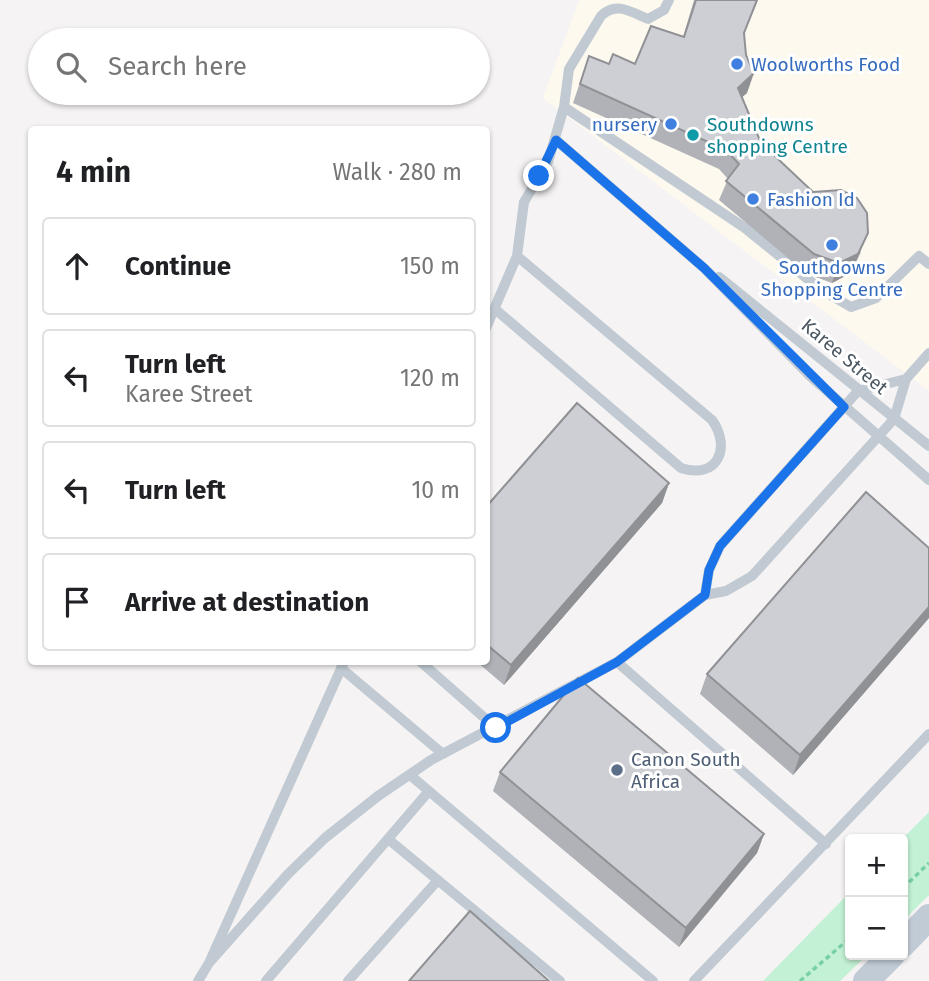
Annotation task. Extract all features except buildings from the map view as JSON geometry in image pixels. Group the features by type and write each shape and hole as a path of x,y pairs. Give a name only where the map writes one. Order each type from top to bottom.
{"street":[{"path":"908,939 929,917"},
{"path":"866,981 887,960"}],"lane":[{"path":"490,320 517,256 524,202 548,162 556,140 569,69 608,9 618,7 648,19 664,10 669,0"},
{"path":"564,107 745,228 820,289 851,307 876,298 919,256 929,264"},
{"name":"Karee Street","path":"556,140 704,268 844,407 929,480"},
{"path":"495,309 681,468 693,472 709,468 717,460 723,443 712,420 517,256"},
{"name":"Karee Street","path":"704,268 754,303 858,391 929,446"},
{"path":"209,963 288,874 325,838 410,775 443,754 617,662 705,595 739,585 765,564 894,419 906,379 929,353"},
{"path":"705,595 709,570 720,546 858,391 906,379"},
{"path":"617,662 826,844"},
{"path":"198,981 209,963 342,665 443,754"},
{"path":"424,665 496,728"},
{"path":"694,981 929,734"},
{"path":"410,775 653,981"},
{"path":"266,981 429,791"},
{"path":"388,839 560,981"},
{"path":"348,981 438,880"}],"path":[{"path":"908,883 929,863"},
{"path":"800,981 845,942"}],"shaded area":[{"name":"Southdowns Shopping Centre","path":"579,0 929,0 929,391 543,98"}],"green space":[{"path":"929,812 929,895 908,916 908,834"},
{"path":"845,897 845,960 862,960 840,981 763,981"}],"place":[{"name":"Woolworths Food","path":"737,64"},
{"name":"nursery","path":"671,124"},
{"name":"Southdowns shopping Centre","path":"693,135"},
{"name":"Fashion Id","path":"753,199"},
{"name":"Southdowns Shopping Centre","path":"832,245"},
{"name":"Canon South Africa","path":"617,770"}],"route":[{"path":"496,728 617,662 705,595 709,570 720,546 844,407 704,268 556,140 548,162 539,176"}]}
